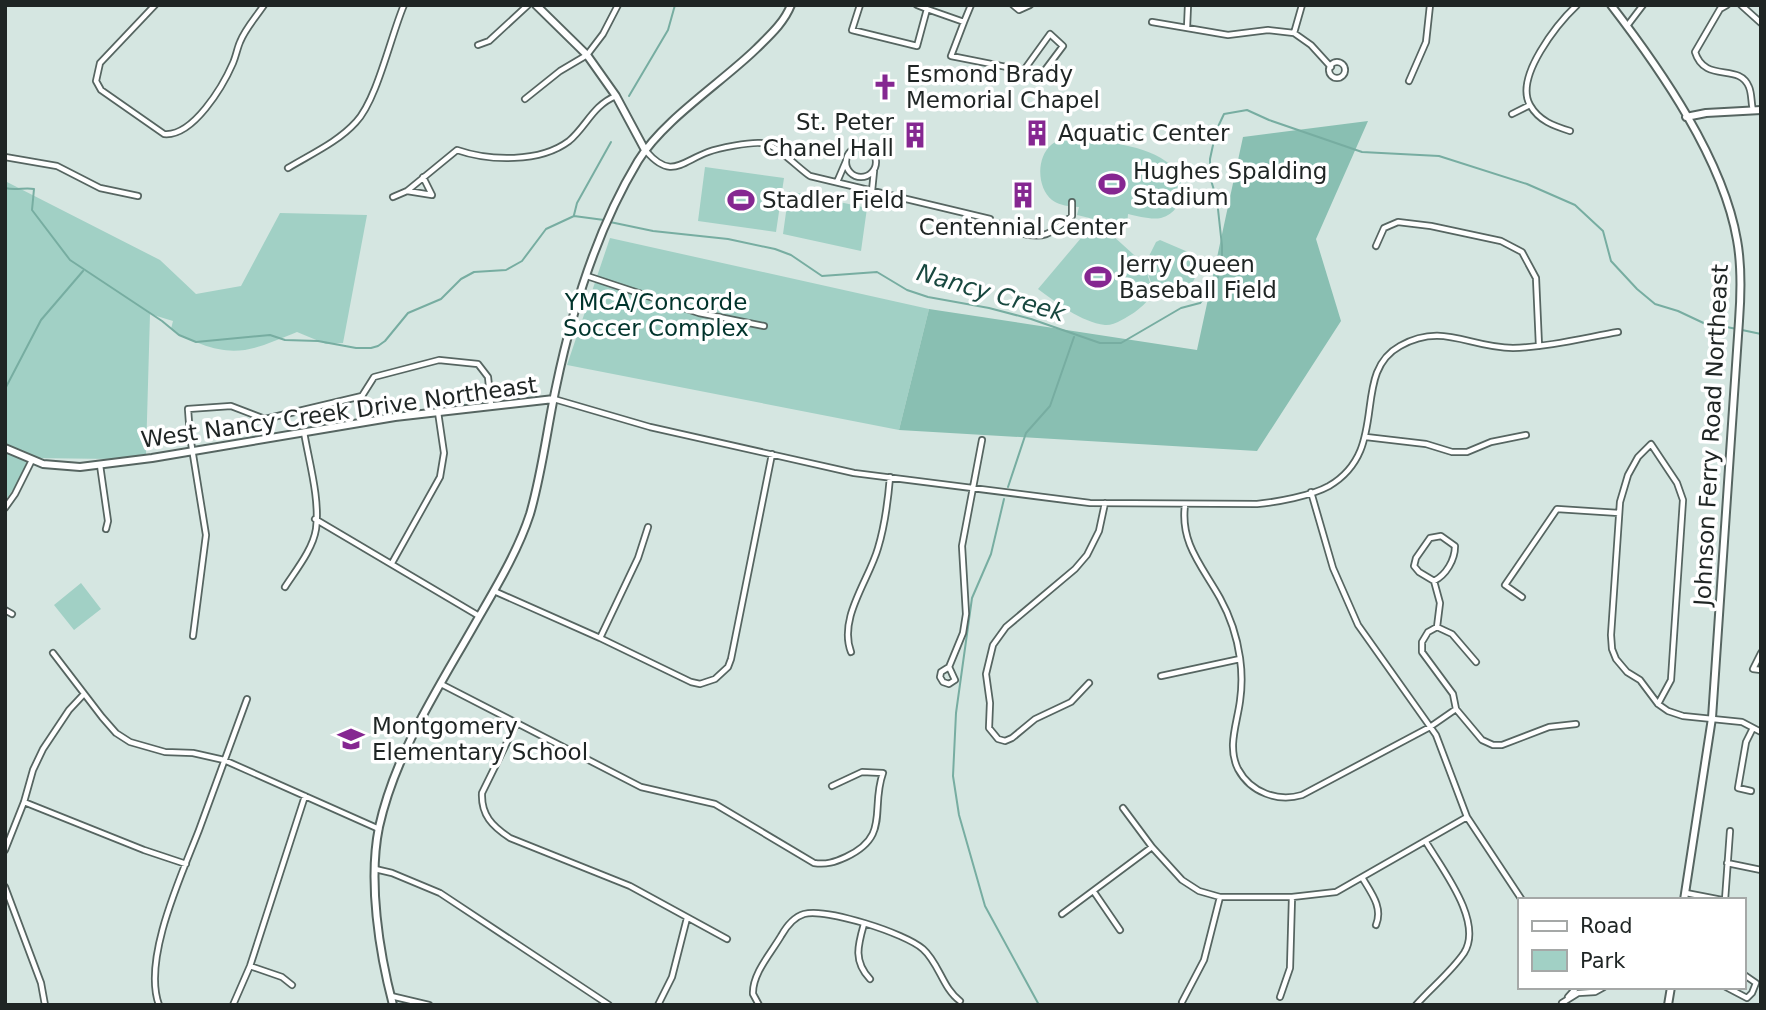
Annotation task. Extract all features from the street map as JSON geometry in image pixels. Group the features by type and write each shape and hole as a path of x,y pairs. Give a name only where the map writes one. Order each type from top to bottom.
{"main road":[{"path":"536,5 587,55 616,96 645,150"},
{"path":"393,1005 378,939 375,869 379,829 394,778 415,731 520,541 530,514 573,316 600,242 625,182 645,150 684,111 772,34 790,5"},
{"name":"Johnson Ferry Road Northeast","path":"1611,5 1686,117 1716,170 1737,239 1741,278 1712,718 1685,896"},
{"path":"1686,117 1757,110"},
{"name":"West Nancy Creek Drive Northeast","path":"5,448 32,460 66,468 100,465 303,431 554,398"}],"street":[{"path":"155,5 100,62 96,80 101,90 164,134 172,135 190,125 208,105 225,79 240,40 264,5"},
{"path":"288,168 335,140 357,122 369,99 404,5"},
{"path":"478,45 489,41 528,5"},
{"path":"525,99 560,71 587,55 603,34 618,5"},
{"path":"860,5 852,30 917,46 927,9"},
{"path":"917,5 964,22"},
{"path":"971,5 951,56 1042,74 1063,46 1050,34 1024,70"},
{"path":"1013,5 1020,10 1030,5"},
{"path":"1186,28 1188,5"},
{"path":"1294,33 1302,5"},
{"path":"1409,81 1426,42 1430,5"},
{"path":"1570,131 1545,122 1530,105 1527,85 1533,66 1552,33 1577,5"},
{"path":"1627,26 1643,5"},
{"path":"1727,5 1720,9 1695,52 1700,65 1742,78 1750,88 1757,110"},
{"path":"1741,5 1761,23"},
{"path":"1152,22 1228,34 1268,30 1294,33 1311,44 1331,67"},
{"path":"393,197 407,191 457,150 471,155 497,158 524,157 550,150 569,141 589,116 616,96"},
{"path":"1512,114 1530,105"},
{"path":"645,150 654,160 666,166 679,167 707,152 762,143 778,149 810,176 990,219"},
{"path":"837,183 850,151 864,148 874,156 872,191"},
{"path":"5,157 57,166 100,188 138,196"},
{"path":"846,160 851,173 860,177 870,174 875,166"},
{"path":"407,191 432,195 423,177"},
{"path":"1000,224 1004,228 1037,237 1055,229 1072,216 1072,202"},
{"path":"1376,246 1384,228 1398,222 1501,241 1522,252 1536,278 1539,346"},
{"path":"587,276 699,313 764,326"},
{"name":"West Nancy Creek Drive Northeast","path":"554,398 631,422 854,473 1059,500 1185,505 1257,504 1275,502 1327,487 1341,477 1361,452 1376,374 1383,360 1397,347 1430,335 1445,335 1504,348 1539,346 1618,332"},
{"path":"193,636 195,605 205,549 205,521 192,451 188,408 231,406 265,419 362,396 374,377 439,360 478,364 488,377 491,405"},
{"path":"392,563 440,477 444,453 438,412"},
{"path":"285,587 308,550 316,531 313,489 303,431"},
{"path":"1366,437 1426,444 1452,452 1467,452 1491,442 1526,435"},
{"path":"949,667 963,633 966,614 962,546 982,440"},
{"path":"1658,704 1671,680 1683,500 1677,483 1651,444 1628,475 1620,502 1612,649 1616,659 1627,672 1640,680 1658,704 1668,711 1683,716 1742,722 1761,732"},
{"path":"494,591 691,682 708,683 722,674 731,659 772,454"},
{"path":"5,508 32,460"},
{"path":"100,465 108,521 106,529"},
{"path":"851,652 848,630 879,547 890,477"},
{"path":"1311,492 1333,568 1358,625 1430,727 1444,753 1467,817 1521,898"},
{"path":"1089,683 1071,702 1035,719 1012,738 1005,741 998,739 989,728 990,703 986,674 993,645 1006,627 1075,569 1087,555 1099,531 1105,503"},
{"path":"1185,505 1183,521 1186,537 1229,616 1240,659 1241,691 1233,749 1235,762 1240,773 1266,794 1290,798 1302,795 1430,727 1456,709"},
{"path":"1522,597 1505,585 1557,509 1619,513"},
{"path":"315,519 479,616"},
{"path":"600,638 638,558 648,527"},
{"path":"1434,581 1441,578 1455,555 1454,546 1441,536 1430,538 1416,558 1414,566 1434,581 1440,603 1437,626 1422,642 1422,652 1453,694 1456,709 1473,731 1493,746 1512,742 1549,727 1576,724"},
{"path":"5,610 12,614"},
{"path":"1437,626 1452,634 1476,662"},
{"path":"53,653 116,733 130,743 165,752 193,753 225,760 379,829"},
{"path":"1761,653 1753,669 1761,670"},
{"path":"1161,676 1240,659"},
{"path":"441,684 641,787 715,804 814,863 824,865 860,850 870,839 880,802 879,782 883,773 862,772 832,786"},
{"path":"5,850 43,749 69,710 84,694"},
{"path":"159,1005 155,972 161,939 247,699"},
{"path":"516,724 482,793 482,804 494,827 510,838 630,886 727,939"},
{"path":"1751,791 1738,789 1746,742 1753,728"},
{"path":"233,1005 250,966 305,796"},
{"path":"24,802 186,864"},
{"path":"1123,808 1175,873 1190,886 1220,897 1327,895 1363,879 1467,817"},
{"path":"1723,898 1730,831"},
{"path":"1416,1005 1463,954 1470,934 1465,909 1426,842"},
{"path":"1062,914 1152,847"},
{"path":"1727,863 1761,870"},
{"path":"375,869 440,893 610,1005"},
{"path":"1363,879 1378,907 1376,925"},
{"path":"5,887 41,983 45,1005"},
{"path":"1094,892 1120,930"},
{"path":"1685,896 1704,898"},
{"path":"1182,1002 1204,960 1220,897"},
{"path":"1280,997 1290,968 1292,897"},
{"path":"760,1005 753,994 756,978 785,929 803,915 818,913 901,935 922,948 936,964 952,995 960,1001"},
{"path":"658,1005 672,977 687,918"},
{"path":"864,924 858,958 861,969 870,979"},
{"path":"250,966 282,977 292,985"},
{"path":"1730,989 1747,998 1756,983 1745,975"},
{"path":"1561,1004 1575,989"},
{"path":"1586,989 1589,992"},
{"path":"1561,1004 1578,993 1598,992 1602,989"},
{"path":"391,996 429,1005"}],"green space":[{"path":"1368,121 1316,239 1341,321 1257,451 899,430 929,309 1197,350 1243,137"},
{"name":"Hughes Spalding Stadium","path":"1072,137 1137,148 1161,158 1171,165 1180,178 1181,195 1175,209 1161,218 1128,214 1127,227 1077,215 1079,207 1061,205 1052,200 1041,181 1043,157 1053,143"},
{"name":"Stadler Field","path":"705,167 784,178 776,232 698,221"},
{"path":"5,181 160,260 196,294 241,286 280,213 367,215 343,343 326,344 297,332 250,349 227,350 185,338 171,329 173,321 150,314 146,454 114,459 28,458 21,478 5,501"},
{"path":"789,191 867,208 861,251 783,234"},
{"name":"Jerry Queen Baseball Field","path":"1092,225 1101,225 1144,264 1153,292 1135,312 1109,325 1078,316 1038,289"},
{"name":"YMCA/Concorde Soccer Complex","path":"610,238 929,309 899,430 567,365"},
{"path":"1160,240 1195,255 1199,269 1192,284 1166,292 1154,292 1145,264 1156,242"},
{"path":"81,583 101,609 74,630 54,605"}],"waterway":[{"path":"629,96 668,30 675,5"},
{"name":"Nancy Creek","path":"610,222 653,231 728,239 775,249 791,255 822,276 877,272 907,290 928,297 1031,319 1100,343 1121,343 1181,308 1200,303 1218,277 1222,246 1217,200 1210,177 1210,159 1216,131 1224,114 1247,110 1362,152 1439,156 1527,184 1575,205 1603,231 1611,261 1655,304 1678,311 1712,327 1737,329"},
{"path":"574,215 577,203 611,142"},
{"name":"Nancy Creek","path":"5,188 34,189 32,210 70,260 179,335 196,342 270,335 285,340 318,341 356,348 378,346 408,313 441,299 461,279 474,272 506,270 522,261 546,229 574,216 604,220"},
{"path":"5,389 41,320 83,271"},
{"name":"Nancy Creek","path":"1742,330 1761,334"},
{"path":"1008,487 1026,433 1050,406 1074,337"},
{"path":"1004,499 991,554 972,598 956,713 953,776 959,815 985,906 1039,1005"}],"place":[{"name":"Esmond Brady Memorial Chapel","path":"885,87"},
{"name":"Aquatic Center","path":"1037,133"},
{"name":"St. Peter Chanel Hall","path":"915,135"},
{"name":"Hughes Spalding Stadium","path":"1112,184"},
{"name":"Centennial Center","path":"1023,195"},
{"name":"Stadler Field","path":"741,200"},
{"name":"Jerry Queen Baseball Field","path":"1098,277"},
{"name":"Montgomery Elementary School","path":"351,739"}]}
